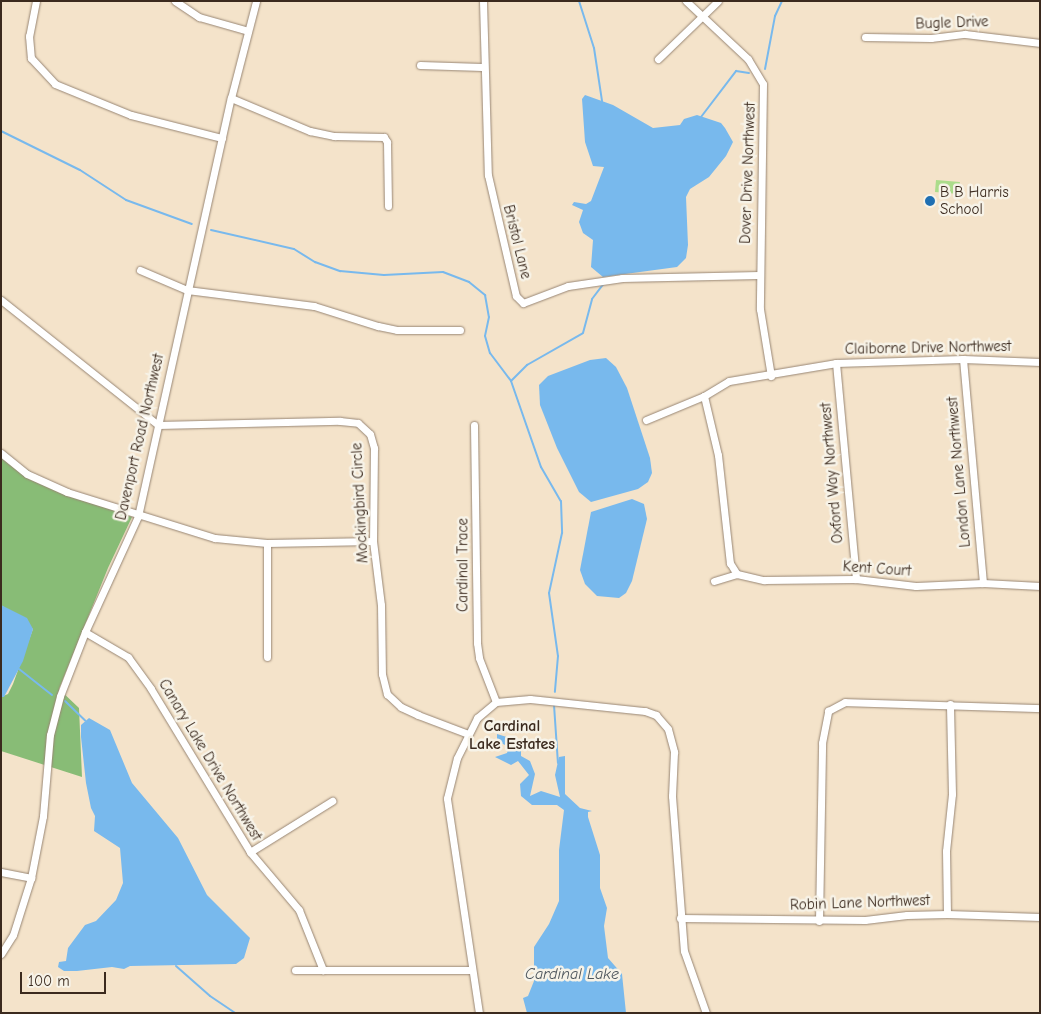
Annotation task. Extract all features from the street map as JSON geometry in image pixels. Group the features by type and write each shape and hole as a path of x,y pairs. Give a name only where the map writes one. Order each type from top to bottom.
{"street":[{"path":"36,1 29,36 31,58 55,84 131,115 222,138"},
{"path":"174,1 199,17 248,31"},
{"name":"Davenport Road Northwest","path":"1,954 22,911 31,878 43,816 50,735 60,696 84,632 138,516 187,290 231,98 256,1"},
{"path":"420,65 482,67 483,1"},
{"name":"Dover Drive Northwest","path":"686,1 703,19 748,59 763,84 759,275 760,308 771,376"},
{"path":"658,59 703,19 718,1"},
{"name":"Bugle Drive","path":"865,38 931,38 965,34 1040,43"},
{"name":"Bristol Lane","path":"482,67 488,175 515,295 523,302 568,286 599,281 759,275"},
{"path":"231,98 310,131 334,136 384,137 387,142 388,206"},
{"path":"140,270 187,290 314,306 397,330 460,330"},
{"path":"1,300 158,425"},
{"name":"Claiborne Drive Northwest","path":"646,420 704,396 729,381 771,376 836,363 963,359 1040,362"},
{"name":"London Lane Northwest","path":"963,359 982,583"},
{"name":"Oxford Way Northwest","path":"836,363 856,580"},
{"path":"704,396 718,455 730,563 737,574"},
{"name":"Mockingbird Circle","path":"158,425 358,423 370,434 374,448 373,541 382,606 382,674 387,694 401,707 418,716 468,734"},
{"name":"Cardinal Trace","path":"474,424 477,643 479,658 496,702"},
{"path":"1,453 27,474 67,492 138,516 215,538 267,543 373,541"},
{"path":"267,543 267,657"},
{"name":"Kent Court","path":"714,581 737,574 764,580 856,580 916,586 982,583 1040,586"},
{"name":"Canary Lake Drive Northwest","path":"84,632 128,657 151,689 250,852 299,910 323,970"},
{"path":"479,1013 471,970 447,798 457,758 477,718 496,702 552,699 644,711 656,716 668,729 674,752 672,796 684,951 706,1013"},
{"path":"819,921 822,743 828,711 845,702 1040,708"},
{"path":"948,914 946,851 952,794 950,704"},
{"path":"250,852 332,801"},
{"path":"1,872 31,878"},
{"name":"Robin Lane Northwest","path":"680,918 819,921 948,914 1040,917"},
{"path":"295,970 471,970"}],"green space":[{"path":"936,180 960,182 959,194 935,192"},
{"path":"1,453 48,483 132,517 108,568 59,689 79,708 82,777 1,751 1,697 8,694 13,684 33,629 1,605"}],"water":[{"path":"585,95 613,105 653,128 680,125 684,119 697,115 721,123 733,142 726,156 709,177 690,189 686,197 688,245 686,258 677,267 603,277 591,267 593,240 583,233 579,222 583,210 572,205 574,202 586,204 591,201 604,167 593,166 585,142 582,99"},
{"path":"606,358 616,367 627,388 650,458 652,473 648,482 638,489 591,502 579,492 557,448 540,405 539,385 548,376 590,360"},
{"path":"632,499 644,504 647,519 632,581 626,593 619,598 597,596 585,584 580,570 591,512"},
{"path":"1,605 27,618 33,629 23,661 4,697 1,697"},
{"path":"89,718 110,730 132,783 178,838 207,895 250,938 244,958 236,964 130,966 124,969 112,967 77,971 64,971 58,967 59,962 66,961 68,948 85,925 96,921 116,900 123,883 120,848 94,831 95,816 91,808 86,783 81,737 81,725"},
{"name":"Cardinal Lake","path":"497,734 513,739 521,750 521,756 530,761 535,774 530,796 541,791 560,797 555,775 559,757 565,756 565,794 580,808 592,811 588,812 588,817 600,855 600,888 607,908 604,926 608,958 622,974 626,1013 527,1013 523,998 528,996 534,981 534,947 549,924 559,901 559,850 564,810 557,805 532,805 521,796 520,784 529,775 518,761 511,765 495,757 507,753 509,747 497,741"}],"waterway":[{"path":"579,1 594,48 602,101"},
{"path":"765,69 775,16 782,1"},
{"path":"701,117 736,71 749,73"},
{"path":"1,131 80,170 126,200 192,224"},
{"path":"211,230 294,249 315,262 340,271 384,275 443,272 469,282 485,295 489,317 485,336 490,353 511,381 541,467 561,501 562,533 549,593 558,656 555,692"},
{"path":"511,381 527,365 583,333 592,299 604,283"},
{"path":"19,669 52,695"},
{"path":"65,701 85,720"},
{"path":"554,705 558,763"},
{"path":"176,966 210,996 235,1013"}],"place":[{"name":"B B Harris School","path":"930,201"}],"district":[{"name":"Cardinal Lake Estates","path":"512,735"}]}
